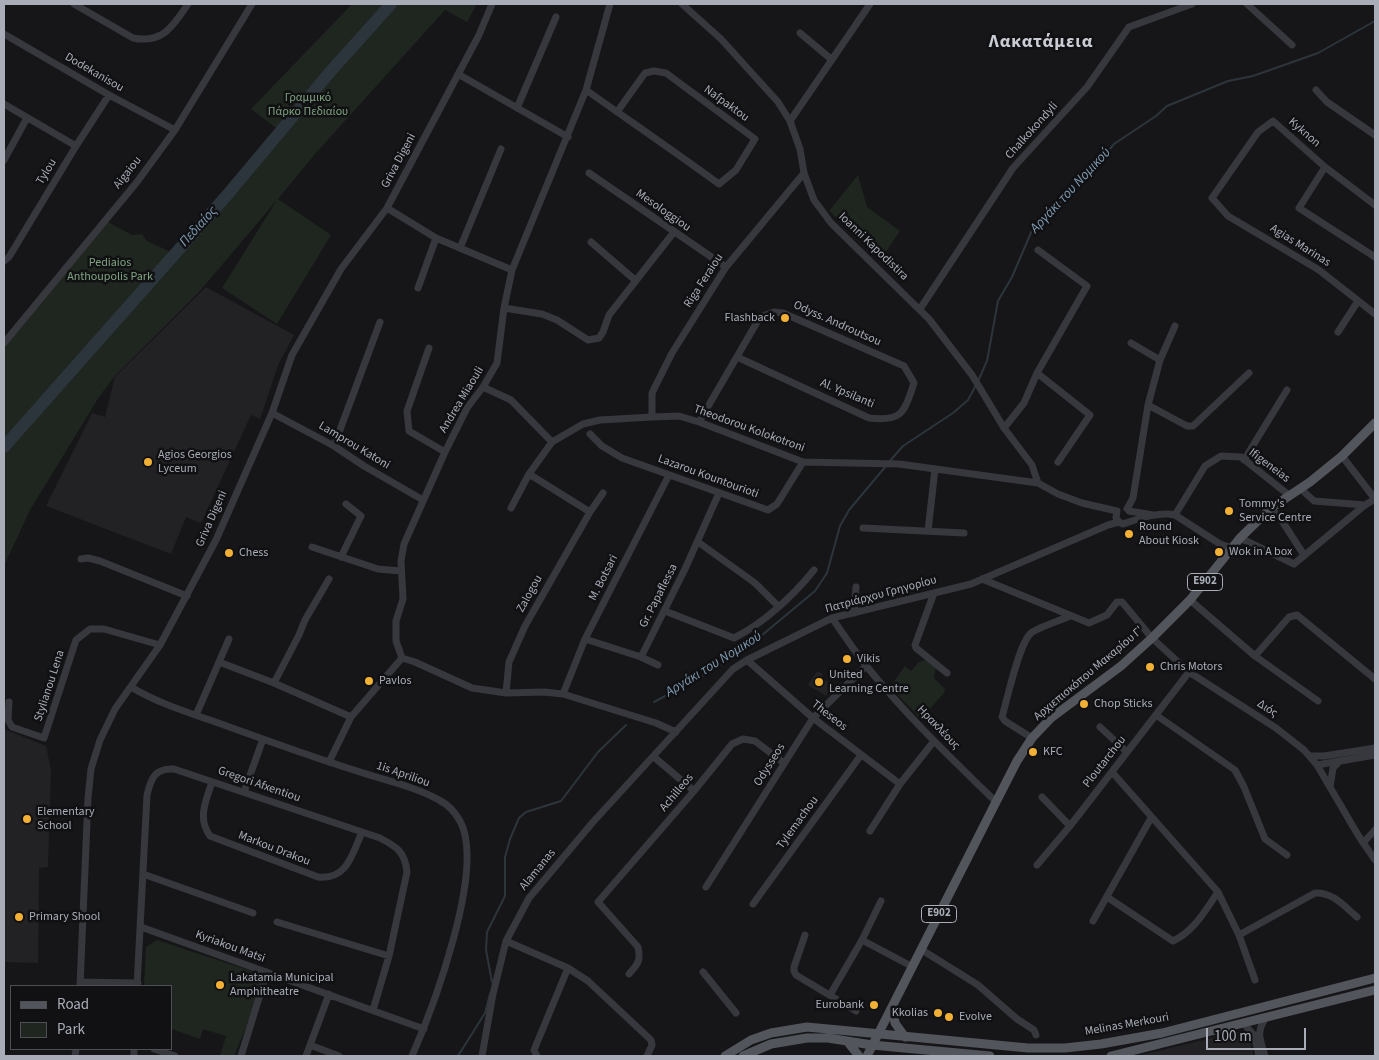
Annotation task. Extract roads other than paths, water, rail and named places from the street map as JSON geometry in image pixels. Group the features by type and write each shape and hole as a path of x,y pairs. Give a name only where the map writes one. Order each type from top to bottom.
{"main road":[{"name":"Αρχιεπισκόπου Μακαρίου Γ'","path":"867,1056 996,802 1032,738 1051,718 1121,666 1152,638 1190,600 1240,538 1271,508 1290,496 1342,456 1375,423"},
{"name":"Melinas Merkouri","path":"725,1056 751,1040 788,1029 821,1028 1028,1048 1065,1048 1100,1044 1162,1033 1375,978"},
{"name":"Melinas Merkouri","path":"1111,1056 1375,990"},
{"path":"893,1004 895,1023 905,1037"},
{"path":"743,1056 771,1044 814,1038 990,1056"},
{"path":"847,1041 859,1056"}],"street":[{"path":"74,4 133,38 147,40 166,33 188,4"},
{"name":"Aigaiou","path":"4,343 137,182 175,130 252,4"},
{"name":"Griva Digeni","path":"80,984 88,798 92,769 100,740 115,709 160,645 188,596 216,540 272,413 292,355 341,268 388,208 479,35 492,4"},
{"name":"Andrea Miaouli","path":"402,658 396,641 396,621 403,599 401,561 404,544 422,500 467,408 483,387 497,363 504,308 512,270 586,90 610,4"},
{"name":"Ioanni Kapodistira","path":"682,4 732,51 778,102 790,120 800,149 804,173 814,200 831,223 929,319 972,375 1004,428 1032,465 1038,483"},
{"path":"790,120 870,4"},
{"name":"Chalkokondyli","path":"920,309 1013,168 1087,87 1129,27 1192,4"},
{"path":"1248,4 1292,46"},
{"path":"518,108 556,17"},
{"path":"800,33 831,58"},
{"name":"Dodekanisou","path":"4,34 109,95 175,130"},
{"name":"Nafpaktou","path":"586,90 617,112 719,184 736,170 755,139 666,73 654,70 644,73 617,112"},
{"path":"458,74 568,137"},
{"path":"1316,90 1327,102 1375,135"},
{"name":"Tylou","path":"4,261 9,257 109,95"},
{"path":"4,104 76,146"},
{"path":"4,160 27,118"},
{"name":"Kyknon","path":"1212,198 1258,132 1273,121 1325,167 1375,205"},
{"path":"460,248 501,149"},
{"path":"1325,167 1299,208 1375,257"},
{"name":"Mesologgiou","path":"589,173 726,266"},
{"name":"Riga Feraiou","path":"652,417 652,394 672,353 726,266 804,173"},
{"name":"Agias Marinas","path":"1212,198 1228,216 1319,270 1375,314"},
{"path":"388,208 436,238 512,270"},
{"path":"504,308 542,314 558,320 588,340 599,338 603,332 608,315 674,232"},
{"path":"418,288 436,238"},
{"path":"591,242 635,280"},
{"path":"1004,428 1024,404 1037,374 1087,286 1038,250"},
{"path":"1338,332 1358,301"},
{"name":"Odyss. Androutsou","path":"700,422 760,317 774,312 783,312 904,366"},
{"path":"334,446 380,322"},
{"path":"1128,510 1133,498 1148,405 1160,360 1175,326"},
{"path":"1131,343 1160,360"},
{"path":"429,348 407,411 409,431 445,452"},
{"name":"Al. Ypsilanti","path":"737,357 869,418 885,420 898,416 907,404 914,383 904,366"},
{"path":"1037,374 1090,415 1058,462"},
{"path":"1148,405 1187,426 1193,426 1249,374"},
{"path":"483,387 511,400 552,442 529,474 511,508"},
{"path":"1244,460 1287,390"},
{"name":"Lamprou Katoni","path":"272,413 334,446 422,500"},
{"name":"Theodorou Kolokotroni","path":"552,442 583,424 600,420 679,416 700,422 803,462 899,464 1038,483 1058,494 1082,503 1117,511"},
{"name":"Lazarou Kountourioti","path":"590,434 602,446 622,458 768,510 777,504 803,462"},
{"name":"Ifigeneias","path":"1175,515 1204,466 1221,456 1241,457 1290,496"},
{"path":"1240,538 1294,564 1375,499 1342,456"},
{"path":"928,531 935,469"},
{"path":"529,474 590,512"},
{"name":"M. Botsari","path":"563,694 585,639 669,475"},
{"path":"1300,488 1314,501 1365,506"},
{"name":"Zalogou","path":"506,693 509,662 525,626 590,512 603,493"},
{"name":"Gr. Papaflessa","path":"640,656 665,611 719,493"},
{"path":"341,556 361,516 346,504"},
{"path":"1271,508 1282,521 1304,555"},
{"path":"1155,515 1122,509 1117,511 1116,516 1119,522 1123,524 1168,513 1175,515 1220,544 1233,548"},
{"path":"1128,510 1131,515 1129,521"},
{"name":"Πατριάρχου Γρηγορίου","path":"676,732 733,669 747,660 832,618 971,584 1119,522"},
{"path":"863,528 964,533"},
{"path":"698,542 755,583 778,606"},
{"path":"312,547 378,569 401,570"},
{"path":"81,559 100,560 188,596"},
{"path":"665,611 734,638 751,630 803,584 814,570"},
{"path":"274,684 305,620 329,579"},
{"path":"982,579 1070,616"},
{"path":"854,613 856,587"},
{"path":"934,592 915,645 916,648 947,672"},
{"path":"1190,600 1255,656 1318,701"},
{"name":"Διός","path":"1070,616 1089,623 1107,615 1119,601 1122,602 1152,638 1189,672 1276,728 1298,744 1310,756 1375,860"},
{"path":"1255,656 1289,617 1298,615 1375,679"},
{"path":"1032,738 1005,721 1002,717 1022,650 1026,638 1033,631 1070,616"},
{"name":"Ηρακλέους","path":"832,618 866,666 934,741 996,802"},
{"name":"Stylianou Lena","path":"10,702 8,720 12,727 44,738 76,640 90,629 104,629 160,645"},
{"path":"196,715 229,639"},
{"path":"585,639 640,656 658,665"},
{"path":"329,762 351,717 402,658 472,688 506,693 544,692 563,694 656,723 676,732"},
{"name":"Theseos","path":"747,660 813,718 900,784"},
{"path":"219,662 351,717"},
{"name":"Odysseos","path":"706,887 813,718 866,666"},
{"name":"Ploutarchou","path":"1036,865 1070,826 1189,672"},
{"name":"1is Apriliou","path":"130,686 145,696 196,715 329,762 420,791 440,800 452,810 460,821 465,834 468,852 463,891 446,967 424,1029 412,1056"},
{"path":"1156,715 1235,770 1244,787 1264,839 1287,855"},
{"path":"1100,727 1127,752"},
{"name":"Alamanas","path":"482,1056 493,994 506,941 529,898 593,822 676,732"},
{"path":"244,792 263,739"},
{"name":"Achilleos","path":"628,974 638,964 640,956 638,947 598,902 732,744 743,739 755,741 784,763"},
{"path":"870,832 900,784 934,741"},
{"path":"1310,756 1324,756 1375,748"},
{"name":"Tylemachou","path":"753,904 861,754"},
{"path":"1317,765 1375,755"},
{"path":"654,757 694,791"},
{"path":"1330,787 1333,768 1340,761"},
{"name":"Gregori Afxentiou","path":"137,985 147,795 150,780 158,772 165,769 174,769 380,838 395,846 402,854 406,862 407,872 388,956 373,1010"},
{"path":"1112,772 1218,892 1239,935 1256,980"},
{"name":"Markou Drakou","path":"212,782 202,819 205,829 210,836 318,878 329,878 340,873 348,864 362,832"},
{"path":"1042,797 1070,826"},
{"path":"1093,921 1152,818"},
{"path":"1363,843 1375,830"},
{"path":"143,874 252,913"},
{"path":"1107,897 1173,942 1184,936 1199,920 1218,892"},
{"path":"1239,935 1315,894 1323,893 1336,898 1357,917"},
{"path":"830,995 862,940 881,901"},
{"path":"277,922 388,956"},
{"name":"Kyriakou Matsi","path":"141,927 424,1029"},
{"path":"805,935 794,971 796,975 856,1011"},
{"path":"862,940 913,967"},
{"path":"506,941 568,968 588,981 651,1040 652,1045 647,1056"},
{"path":"922,950 978,985 1017,1020 1034,1030 1036,1035"},
{"path":"536,1056 534,1050 568,968"},
{"path":"241,1056 267,972"},
{"path":"703,972 736,1013"},
{"path":"80,984 137,985"},
{"path":"306,1056 329,994"},
{"path":"1265,1056 1260,1026 1266,1018"},
{"path":"1243,1023 1254,1035 1259,1056"},
{"path":"310,1045 338,1056"},
{"path":"157,1050 175,1056"}],"waterway":[{"name":"Πεδιαίος","path":"4,447 228,194 330,72 391,4"},
{"name":"Αργάκι του Νομικού","path":"978,381 987,361 998,301 1012,277 1033,228 1089,175 1114,144 1156,116 1167,106 1228,81 1253,76 1318,53 1375,21"},
{"name":"Αργάκι του Νομικού","path":"889,462 903,446 953,413 968,400 976,385"},
{"name":"Αργάκι του Νομικού","path":"654,702 713,670 749,646 815,591 827,573 840,526 849,510 886,466"},
{"name":"Αργάκι του Νομικού","path":"492,982 486,950 487,932 505,896 505,857 519,818 526,812 561,801 598,752 626,725"},
{"name":"Αργάκι του Νομικού","path":"458,1056 485,1013 490,994"}],"place":[{"name":"Flashback","path":"785,318"},
{"name":"Agios Georgios Lyceum","path":"148,462"},
{"name":"Tommy's Service Centre","path":"1229,511"},
{"name":"Round About Kiosk","path":"1129,534"},
{"name":"Wok in A box","path":"1219,552"},
{"name":"Chess","path":"229,553"},
{"name":"Vikis","path":"847,659"},
{"name":"Chris Motors","path":"1150,667"},
{"name":"Pavlos","path":"369,681"},
{"name":"United Learning Centre","path":"819,682"},
{"name":"Chop Sticks","path":"1084,704"},
{"name":"KFC","path":"1033,752"},
{"name":"Elementary School","path":"27,819"},
{"name":"Primary Shool","path":"19,917"},
{"name":"Lakatamia Municipal Amphitheatre","path":"220,985"},
{"name":"Eurobank","path":"874,1005"},
{"name":"Kkolias","path":"938,1013"},
{"name":"Evolve","path":"949,1017"}],"district":[{"name":"Λακατάμεια","path":"1041,43"}],"park label":[{"name":"Γραμμικό Πάρκο Πεδιαίου","path":"308,105"},
{"name":"Pediaios Anthoupolis Park","path":"110,270"}]}
